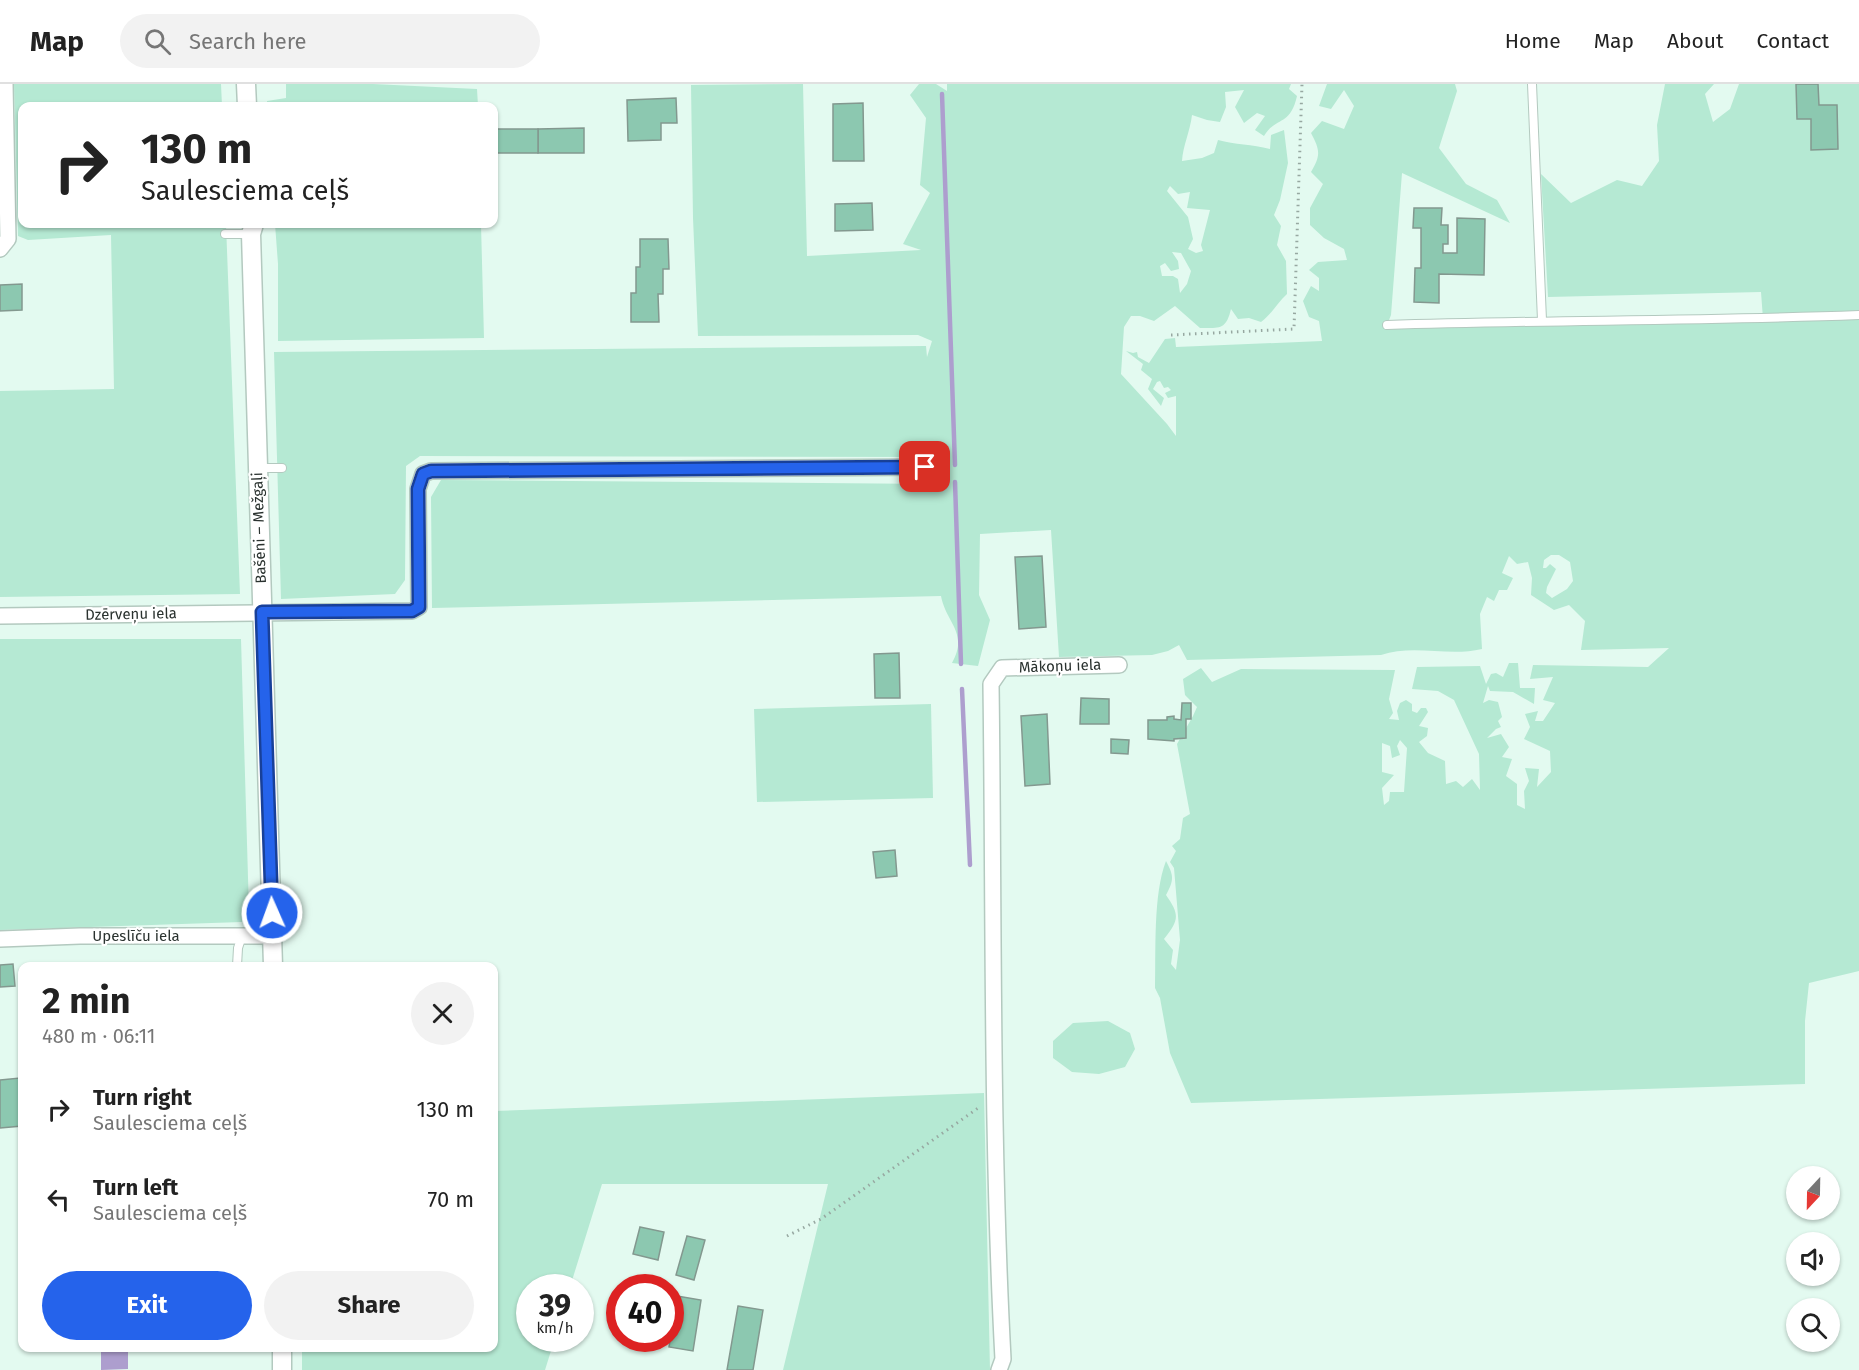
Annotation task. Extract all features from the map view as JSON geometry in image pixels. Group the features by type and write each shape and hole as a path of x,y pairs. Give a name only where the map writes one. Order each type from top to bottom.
{"street":[{"path":"0,249 8,240 5,84"},
{"path":"246,84 247,102"},
{"name":"Bašēni – Mežgaļi","path":"250,228 273,962"},
{"name":"Dzērveņu iela","path":"0,616 412,611 419,607 418,489 423,474 431,471 925,467"},
{"name":"Mākoņu iela","path":"995,1096 991,684 1002,668 1119,665"},
{"name":"Upeslīču iela","path":"0,939 80,936 272,936"},
{"path":"995,1096 998,1254 1003,1359 999,1370"},
{"path":"282,1352 282,1370"}],"lane":[{"path":"1532,84 1542,320"},
{"path":"225,234 246,228"},
{"path":"1387,325 1542,320 1763,319 1859,315"},
{"path":"258,468 282,468"},
{"path":"237,962 242,936"}],"path":[{"path":"1171,335 1294,329 1302,84"},
{"path":"787,1236 821,1219 995,1096"}],"green space":[{"path":"14,84 221,84 222,102 18,102 18,228 226,228 240,594 0,597 0,391 114,389 111,235 28,240 18,236"},
{"path":"286,84 373,84 477,89 478,102 267,102 286,98"},
{"path":"803,84 807,256 921,250 903,244 930,193 920,185 926,118 910,95 919,84 936,84 947,91 947,84 1291,84 1289,89 1297,96 1291,113 1264,136 1255,130 1265,116 1257,113 1244,123 1235,107 1244,90 1225,92 1226,107 1220,122 1192,115 1182,161 1202,158 1214,153 1218,140 1270,149 1271,135 1284,130 1288,163 1280,200 1274,215 1281,226 1277,245 1286,261 1287,294 1261,322 1249,318 1238,319 1231,309 1227,321 1221,326 1200,328 1175,306 1154,321 1140,316 1131,316 1124,327 1121,374 1176,436 1176,396 1168,398 1165,393 1171,390 1168,387 1164,388 1160,381 1157,382 1153,389 1164,398 1161,406 1148,389 1152,379 1141,370 1143,364 1126,351 1137,352 1138,357 1149,363 1165,339 1175,338 1176,347 1322,341 1319,321 1309,317 1303,301 1311,286 1319,291 1319,278 1309,270 1318,262 1347,260 1344,249 1324,238 1310,225 1310,208 1323,184 1311,172 1318,152 1311,133 1322,121 1344,129 1354,106 1344,90 1331,109 1319,106 1327,84 1455,84 1457,91 1439,148 1466,184 1497,200 1510,223 1402,173 1391,315 1387,325 1763,319 1761,292 1548,297 1541,174 1571,203 1617,180 1642,186 1659,161 1657,125 1665,84 1714,84 1705,94 1713,122 1730,109 1739,84 1859,84 1859,971 1809,983 1805,1021 1805,1084 1191,1103 1170,1053 1160,998 1155,988 1157,906 1166,861 1172,878 1166,895 1174,908 1176,917 1173,927 1164,939 1173,950 1171,964 1176,970 1180,940 1174,868 1170,862 1176,851 1172,846 1180,839 1183,818 1190,814 1177,744 1197,707 1185,695 1183,679 1201,668 1212,682 1241,669 1395,670 1389,699 1393,713 1389,719 1399,720 1397,711 1400,703 1406,700 1412,704 1412,711 1417,713 1421,708 1426,708 1428,712 1419,726 1428,728 1427,736 1419,742 1428,753 1445,761 1446,784 1456,781 1463,787 1472,779 1480,790 1479,754 1454,700 1438,691 1412,689 1417,667 1480,666 1486,684 1491,674 1496,673 1503,677 1509,663 1518,663 1520,688 1535,688 1534,704 1513,692 1490,691 1488,686 1483,703 1489,700 1498,702 1502,717 1498,721 1501,727 1487,738 1501,734 1509,747 1502,757 1512,759 1506,776 1517,784 1517,805 1525,809 1524,791 1529,781 1525,768 1539,769 1537,787 1551,772 1550,751 1524,739 1530,727 1525,714 1538,711 1535,721 1543,721 1555,703 1543,700 1553,677 1530,679 1533,665 1648,667 1669,648 1581,650 1585,621 1569,605 1554,610 1531,595 1532,578 1528,562 1517,564 1509,556 1502,573 1513,578 1507,590 1499,590 1494,601 1487,597 1480,614 1482,649 1457,652 1418,650 1381,655 1187,660 1179,645 1168,651 1152,655 1059,657 1051,530 980,534 979,595 990,620 978,666 952,663 957,653 957,636 941,596 432,608 431,497 441,480 935,484 933,457 420,456 406,466 405,580 395,594 281,599 274,352 926,346 927,357 932,341 918,335 698,336 691,85","holes":["1170,186 1178,194 1190,192 1187,208 1210,210 1201,245 1203,251 1196,253 1188,249 1193,239 1188,217 1167,191","1172,252 1181,253 1191,271 1187,284 1180,293 1178,279 1173,276 1162,276 1160,266 1165,263 1171,271 1179,269 1178,261","1551,555 1559,555 1570,562 1573,581 1567,589 1552,598 1546,593 1556,569 1550,564 1543,568 1544,560","1400,740 1407,748 1404,792 1390,792 1389,801 1384,805 1382,788 1394,775 1382,772 1382,743 1390,746 1392,758 1400,755 1397,746"]},
{"path":"275,228 481,228 484,338 278,341 278,264"},
{"path":"0,639 241,639 249,911 242,922 0,930"},
{"path":"931,704 933,798 757,802 754,709"},
{"path":"1108,1021 1130,1033 1135,1049 1125,1067 1099,1074 1072,1072 1053,1058 1053,1041 1073,1023"},
{"path":"984,1093 990,1370 783,1370 828,1184 602,1184 574,1274 516,1274 516,1352 551,1352 545,1370 302,1370 302,1352 498,1352 498,1111"}],"shaded area":[{"path":"101,1352 128,1352 128,1369 101,1370"}],"building":[{"path":"1796,84 1818,84 1819,105 1837,105 1838,149 1811,150 1811,119 1797,119"},
{"path":"676,98 677,123 661,123 661,140 628,141 627,100"},
{"path":"863,103 864,161 833,161 833,104"},
{"path":"584,128 584,153 538,153 538,129"},
{"path":"498,129 538,129 538,153 498,153"},
{"path":"872,203 873,230 835,231 835,204"},
{"path":"1414,208 1442,208 1441,225 1448,225 1448,244 1443,244 1443,253 1457,253 1457,218 1485,219 1484,275 1439,274 1439,303 1414,302 1415,268 1421,268 1421,228 1413,228"},
{"path":"640,239 668,239 669,269 663,269 663,294 658,294 659,322 631,322 631,293 636,293 636,267 640,267"},
{"path":"22,284 22,310 0,311 0,285"},
{"path":"1042,556 1046,627 1019,629 1015,557"},
{"path":"899,653 900,698 875,698 874,654"},
{"path":"1081,698 1109,699 1109,724 1080,724"},
{"path":"1182,703 1191,703 1191,719 1186,719 1186,738 1174,739 1174,741 1148,739 1148,720 1167,720 1167,717 1174,716 1174,719 1181,720"},
{"path":"1047,714 1050,784 1025,786 1021,716"},
{"path":"1111,739 1129,740 1128,754 1111,753"},
{"path":"895,850 897,876 876,878 873,852"},
{"path":"13,964 15,986 0,987 0,965"},
{"path":"18,1078 18,1126 0,1128 0,1080"},
{"path":"640,1227 664,1232 658,1260 633,1254"},
{"path":"687,1236 705,1240 694,1280 684,1277 684,1274 676,1274"},
{"path":"684,1297 701,1300 693,1351 684,1350"},
{"path":"738,1306 763,1310 753,1370 727,1370"}],"waterway":[{"path":"942,94 955,465"},
{"path":"955,482 961,664"},
{"path":"962,689 970,865"}],"route":[{"path":"272,913 262,612 412,611 419,607 418,489 423,474 431,471 925,467"}]}
